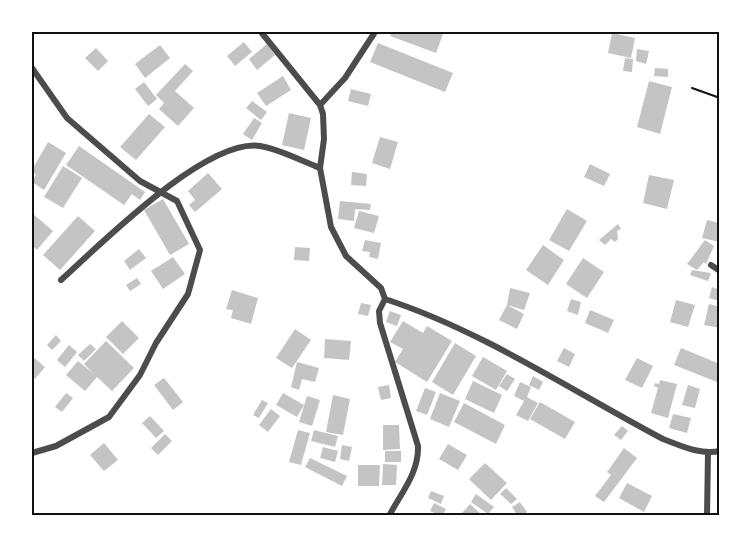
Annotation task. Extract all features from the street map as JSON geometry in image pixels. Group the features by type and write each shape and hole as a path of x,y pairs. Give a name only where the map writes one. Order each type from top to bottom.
{"street":[{"path":"261,32 320,105 323,114 324,139 320,168 331,227 346,256 381,288 385,299 379,311 380,323 418,446 415,471 389,516"},
{"path":"320,105 345,78 375,32"},
{"path":"32,68 67,118 140,180 177,201 200,250 188,294 156,343 140,375 109,417 56,446 32,453"},
{"path":"61,280 148,201 222,151 259,146 320,168"},
{"path":"711,265 720,271"},
{"path":"385,299 416,309 478,339 663,439 708,453 720,450"},
{"path":"707,516 708,453"}],"path":[{"path":"692,88 720,98"}],"building":[{"path":"392,32 443,34 436,53 390,36"},
{"path":"612,33 635,38 631,58 608,53"},
{"path":"244,42 252,52 235,66 227,56"},
{"path":"378,43 453,73 445,92 370,62"},
{"path":"267,44 275,55 257,70 249,59"},
{"path":"160,45 170,58 145,78 135,64"},
{"path":"96,48 108,61 98,71 85,58"},
{"path":"637,49 649,51 646,64 636,61"},
{"path":"625,58 633,59 632,72 623,71"},
{"path":"185,64 193,71 175,91 194,108 178,126 159,109 164,103 156,95"},
{"path":"655,68 668,69 668,77 654,76"},
{"path":"283,76 291,90 266,106 257,93"},
{"path":"649,81 672,87 660,134 637,127"},
{"path":"144,82 157,99 148,106 135,89"},
{"path":"351,89 371,94 368,106 348,101"},
{"path":"252,101 267,112 261,120 246,108"},
{"path":"289,113 311,118 304,150 282,145"},
{"path":"149,114 165,127 136,160 120,147"},
{"path":"254,118 262,123 252,140 243,134"},
{"path":"380,137 398,142 390,169 372,163"},
{"path":"48,142 66,153 44,190 32,182 36,175 32,170"},
{"path":"79,146 145,192 140,200 132,194 124,205 66,165"},
{"path":"590,164 610,174 604,186 584,177"},
{"path":"63,166 82,178 63,208 44,197"},
{"path":"352,172 367,174 366,186 351,185"},
{"path":"208,173 222,189 195,212 189,205 195,200 188,191"},
{"path":"649,175 674,180 667,209 643,203"},
{"path":"163,199 189,244 170,255 144,210"},
{"path":"340,201 371,204 370,210 355,209 354,221 338,219"},
{"path":"567,209 587,221 569,251 549,240"},
{"path":"359,211 379,216 374,233 354,228"},
{"path":"32,213 53,231 37,250 32,245"},
{"path":"78,216 95,231 60,270 43,255"},
{"path":"707,220 720,223 720,242 702,238"},
{"path":"618,224 621,229 617,231 618,239 615,242 611,239 605,245 599,240"},
{"path":"365,240 381,243 378,259 369,257 370,252 362,251"},
{"path":"705,240 714,246 706,264 704,262 697,270 687,264"},
{"path":"543,245 564,260 548,285 526,270"},
{"path":"295,247 310,248 309,261 294,260"},
{"path":"139,249 146,258 130,270 124,261"},
{"path":"173,257 185,274 163,289 151,271"},
{"path":"583,258 604,272 587,298 566,284"},
{"path":"692,270 711,273 708,281 690,275"},
{"path":"137,278 141,284 130,291 126,285"},
{"path":"712,287 720,290 720,301 709,298"},
{"path":"510,288 530,293 524,310 507,305"},
{"path":"232,290 258,298 251,324 231,318 233,310 226,309"},
{"path":"571,299 581,302 578,315 567,311"},
{"path":"676,300 695,305 688,327 670,322"},
{"path":"361,303 371,305 368,316 358,314"},
{"path":"709,304 720,307 720,328 704,325"},
{"path":"507,305 524,314 517,329 499,320"},
{"path":"590,310 614,320 608,333 585,323"},
{"path":"390,311 401,315 397,326 386,322"},
{"path":"122,321 139,338 123,354 106,337"},
{"path":"403,321 423,333 427,326 452,341 427,382 395,362 403,349 390,342"},
{"path":"295,329 311,340 292,368 276,358"},
{"path":"56,335 61,341 52,350 47,345"},
{"path":"325,339 351,341 349,360 324,358"},
{"path":"106,341 134,368 112,391 97,377 85,391 66,375 78,361 94,374 84,364"},
{"path":"455,343 476,356 453,395 432,382"},
{"path":"90,344 96,349 84,361 78,355"},
{"path":"69,345 77,352 65,367 57,360"},
{"path":"564,348 575,354 569,367 557,361"},
{"path":"681,348 720,364 717,382 674,365"},
{"path":"32,356 45,367 35,379 32,376"},
{"path":"483,357 507,371 496,390 472,376"},
{"path":"637,358 653,366 642,388 625,380"},
{"path":"297,362 319,368 315,382 302,379 299,390 291,387"},
{"path":"507,374 515,379 507,391 499,386"},
{"path":"533,376 543,382 539,390 529,385"},
{"path":"164,378 183,402 173,410 154,385"},
{"path":"660,380 677,384 668,418 651,413 658,388 654,386 655,383 659,384"},
{"path":"473,381 502,395 494,413 465,399"},
{"path":"520,382 531,387 527,397 538,403 528,421 516,415 524,401 514,396"},
{"path":"389,385 391,398 381,400 378,387"},
{"path":"688,385 700,389 695,408 682,405"},
{"path":"425,388 436,392 427,415 416,411"},
{"path":"66,393 73,398 62,412 55,407"},
{"path":"283,393 304,405 297,417 276,405"},
{"path":"440,393 460,401 449,427 430,419"},
{"path":"333,395 350,399 343,435 326,432"},
{"path":"307,396 320,400 312,426 299,422"},
{"path":"262,400 268,403 259,418 253,415"},
{"path":"540,402 575,422 565,439 530,419"},
{"path":"464,403 505,425 496,444 454,422"},
{"path":"271,409 280,416 268,432 259,425"},
{"path":"673,414 691,418 687,433 669,428"},
{"path":"150,416 164,431 156,438 142,423"},
{"path":"383,425 399,425 400,449 383,450"},
{"path":"622,426 628,431 621,440 614,435"},
{"path":"298,430 310,433 301,465 289,462"},
{"path":"314,430 338,436 335,447 311,441"},
{"path":"165,434 172,441 158,455 151,448"},
{"path":"104,443 118,460 104,471 90,455"},
{"path":"448,444 467,455 458,470 439,459"},
{"path":"342,445 352,447 349,461 340,459"},
{"path":"323,447 338,451 335,462 320,458"},
{"path":"624,448 637,458 604,502 595,496 611,475 607,472"},
{"path":"385,451 401,451 401,462 385,462"},
{"path":"310,458 347,476 342,486 305,467"},
{"path":"485,463 507,483 491,500 469,479"},
{"path":"383,464 397,465 396,485 382,485"},
{"path":"358,465 380,465 379,486 358,486"},
{"path":"627,483 652,496 644,512 619,498"},
{"path":"506,488 517,499 511,504 500,494"},
{"path":"431,491 444,496 441,504 428,498"},
{"path":"476,494 494,507 488,514 471,502"},
{"path":"520,502 527,512 518,516 512,507"},
{"path":"434,503 446,509 442,516 430,511"},
{"path":"470,504 483,516 464,516 462,513"}]}
